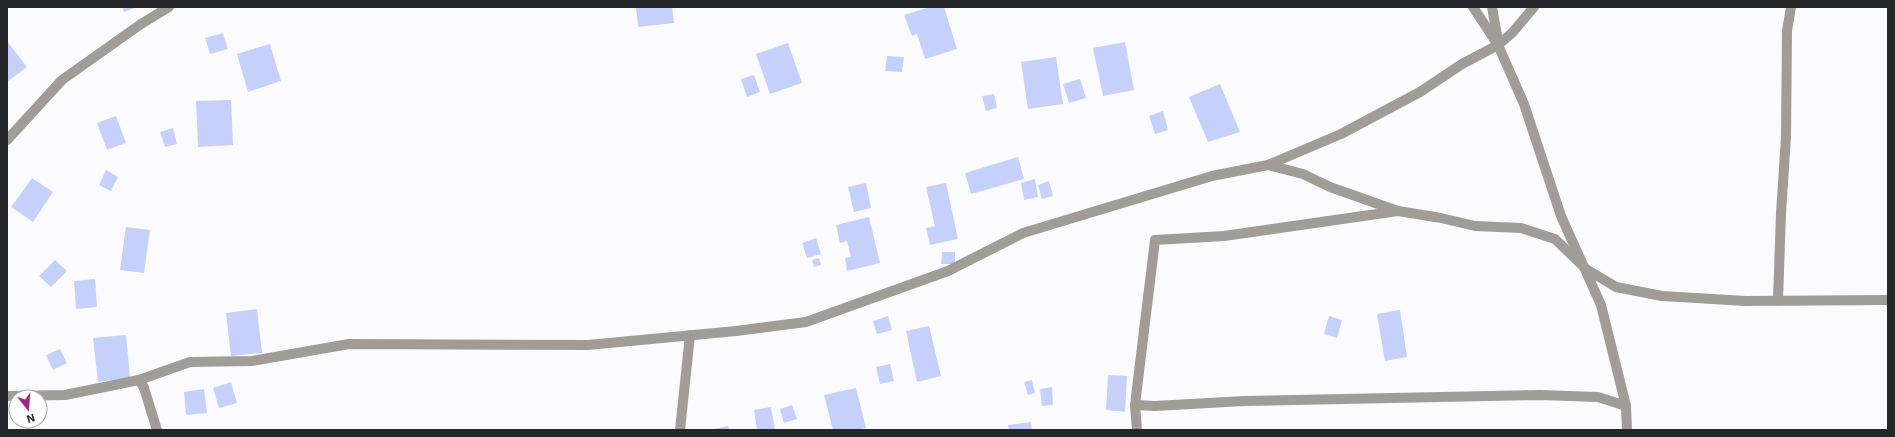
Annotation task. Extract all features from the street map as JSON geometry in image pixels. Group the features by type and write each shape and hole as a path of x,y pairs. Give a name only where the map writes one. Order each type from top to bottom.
{"street":[{"path":"7,140 62,80 141,24 169,7"},
{"path":"1473,7 1498,45 1524,104 1561,216 1586,268 1601,305 1626,406 1627,430"},
{"path":"1492,7 1498,45"},
{"path":"7,396 65,395 139,380 190,362 252,361 348,344 588,345 806,322 948,271 1023,233 1212,176 1268,165 1373,119 1420,92 1462,64 1498,45 1534,7"},
{"path":"1778,300 1781,213 1786,137 1787,31 1791,7"},
{"path":"1268,165 1303,174 1330,187 1398,211 1441,218 1475,226 1521,228 1555,239 1586,268 1616,287 1662,296 1746,301 1888,300"},
{"path":"1137,430 1136,405 1154,240 1224,236 1398,211"},
{"path":"680,430 690,335"},
{"path":"139,380 144,388 157,430"},
{"path":"1136,405 1155,406 1244,401 1540,394 1598,397 1626,406"}],"building":[{"path":"122,7 137,7 124,12"},
{"path":"636,7 672,7 674,23 638,27"},
{"path":"930,7 944,7 957,49 925,59 917,34 912,36 904,15"},
{"path":"223,33 228,49 210,54 205,38"},
{"path":"7,41 27,67 7,82"},
{"path":"1125,42 1134,90 1103,96 1093,48"},
{"path":"788,43 802,83 770,94 756,54"},
{"path":"270,44 281,81 248,92 237,54"},
{"path":"887,56 904,57 902,72 885,71"},
{"path":"1056,57 1063,104 1028,109 1021,62"},
{"path":"754,75 760,92 747,97 741,79"},
{"path":"1080,79 1086,98 1069,103 1063,84"},
{"path":"1220,84 1240,132 1208,142 1189,97"},
{"path":"994,94 997,108 986,111 982,96"},
{"path":"231,100 233,145 198,147 196,101"},
{"path":"1163,111 1168,130 1155,134 1149,116"},
{"path":"116,116 126,143 107,150 97,123"},
{"path":"173,128 177,144 165,147 160,132"},
{"path":"1018,157 1024,179 971,194 965,173"},
{"path":"106,170 118,177 111,191 99,185"},
{"path":"32,178 53,192 33,222 11,207"},
{"path":"1035,179 1038,197 1024,200 1021,183"},
{"path":"1049,181 1053,196 1042,199 1038,185"},
{"path":"866,183 871,208 854,212 848,187"},
{"path":"946,183 958,239 930,245 926,228 935,226 926,187"},
{"path":"869,217 880,263 847,271 845,258 851,257 847,241 840,243 836,225"},
{"path":"126,227 150,230 144,273 120,270"},
{"path":"816,238 821,254 807,258 802,243"},
{"path":"942,252 955,252 955,264 941,264"},
{"path":"819,258 821,265 814,267 812,260"},
{"path":"55,260 67,271 51,287 39,276"},
{"path":"95,279 97,307 76,309 74,281"},
{"path":"257,309 262,353 231,356 226,313"},
{"path":"1400,310 1407,357 1385,361 1377,314"},
{"path":"888,316 892,330 877,334 873,321"},
{"path":"1329,316 1342,320 1337,338 1324,334"},
{"path":"929,326 941,376 917,382 906,331"},
{"path":"126,335 130,378 98,382 93,338"},
{"path":"60,349 67,363 53,370 46,355"},
{"path":"890,364 894,381 880,384 876,367"},
{"path":"1108,375 1127,376 1125,412 1106,410"},
{"path":"1032,380 1035,393 1028,395 1024,382"},
{"path":"231,382 237,403 219,408 213,388"},
{"path":"1052,387 1053,405 1042,406 1040,389"},
{"path":"856,388 866,428 856,430 833,430 824,395"},
{"path":"204,389 207,413 186,415 184,392"},
{"path":"792,405 797,419 784,423 780,409"},
{"path":"771,407 775,430 757,430 754,410"},
{"path":"1031,422 1032,430 1009,430 1008,425"},
{"path":"728,426 729,430 713,430 713,429"}]}
